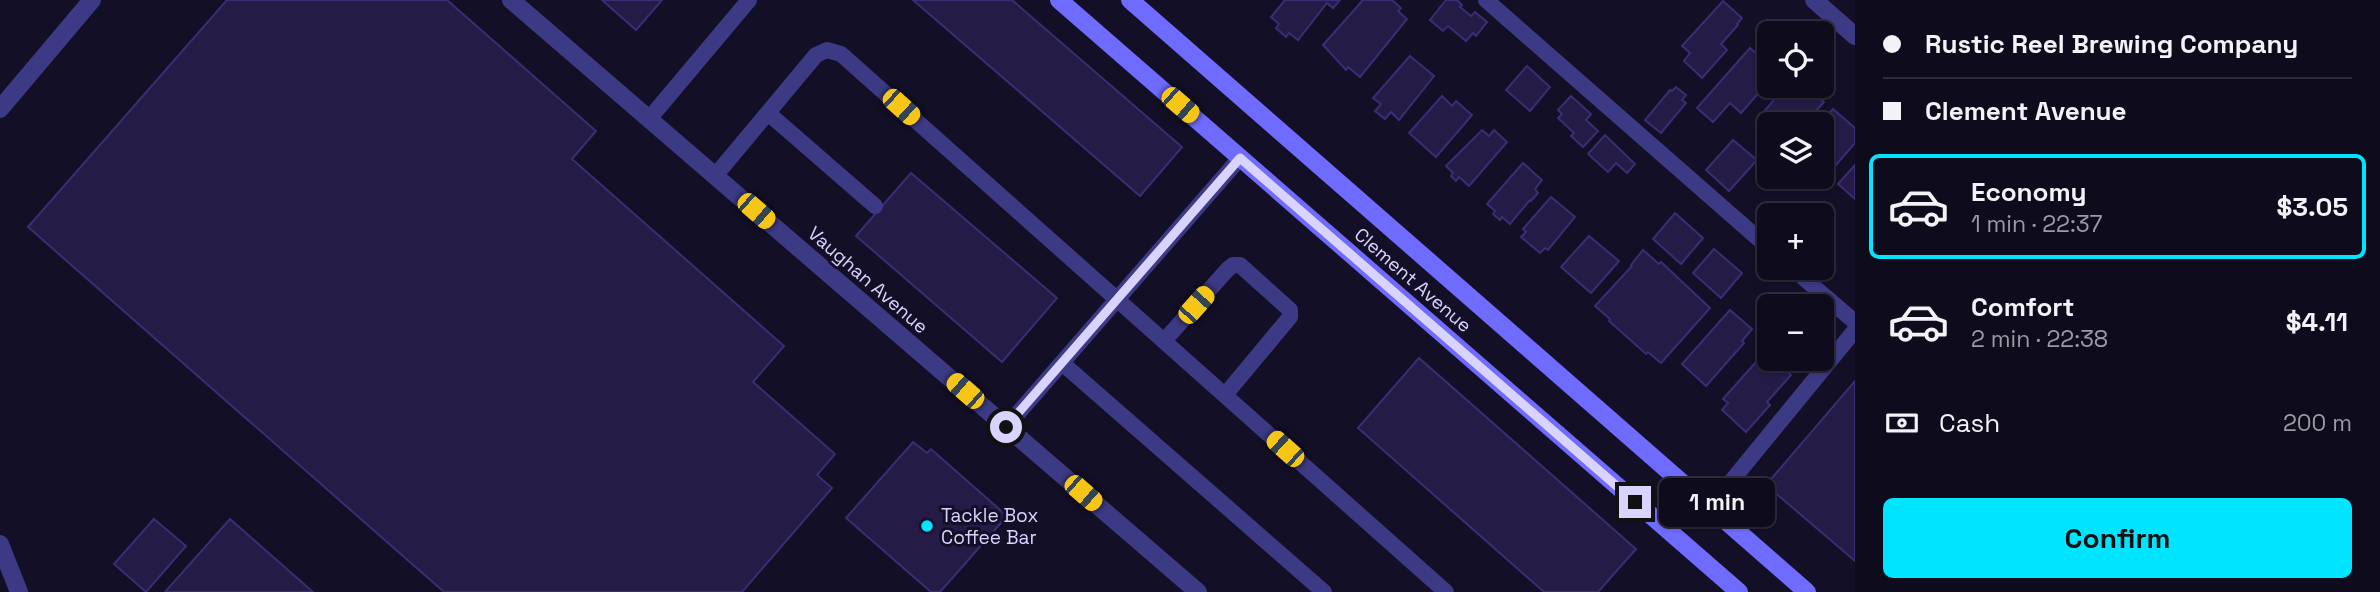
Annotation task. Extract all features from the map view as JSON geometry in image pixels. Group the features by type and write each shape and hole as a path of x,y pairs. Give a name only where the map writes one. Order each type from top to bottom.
{"main road":[{"name":"Clement Avenue","path":"1059,0 1739,592"},
{"name":"Clement Avenue","path":"1130,0 1807,592"}],"street":[{"path":"0,110 92,0"},
{"name":"Vaughan Avenue","path":"510,0 1198,592"},
{"path":"1814,0 1855,36"},
{"path":"0,544 19,592"}],"lane":[{"path":"649,119 749,0"},
{"path":"1486,0 1757,237"},
{"path":"715,176 816,55 827,50 841,54 1446,592"},
{"path":"768,113 875,206"},
{"path":"1006,427 1240,158"},
{"path":"1164,341 1233,265 1240,265 1290,310 1290,317 1225,395"},
{"path":"1806,280 1855,323"},
{"path":"1711,506 1855,330"},
{"path":"1062,363 1324,592"}],"building":[{"path":"227,0 447,0 596,131 572,159 784,346 753,382 835,454 817,475 832,488 742,592 444,592 28,227"},
{"path":"602,0 662,0 636,30"},
{"path":"913,0 1012,0 1182,147 1140,196"},
{"path":"1285,0 1340,0 1333,8 1327,3 1298,40 1289,33 1286,37 1276,28 1279,24 1271,17"},
{"path":"1363,0 1392,0 1401,8 1398,11 1407,19 1360,77 1348,67 1346,70 1323,45"},
{"path":"1446,0 1457,0 1462,5 1460,7 1471,16 1475,12 1487,22 1476,36 1473,33 1466,41 1448,26 1443,31 1430,20"},
{"path":"1723,1 1742,18 1721,44 1727,50 1702,78 1684,61 1690,53 1682,46"},
{"path":"1750,48 1757,54 1757,95 1741,113 1730,103 1713,122 1697,108"},
{"path":"1410,56 1434,76 1399,120 1391,112 1385,119 1375,111 1381,104 1373,98"},
{"path":"1527,66 1550,87 1530,111 1506,90"},
{"path":"1676,87 1686,95 1682,100 1686,103 1661,133 1645,120 1670,90"},
{"path":"1442,96 1452,106 1456,101 1472,115 1436,157 1409,133"},
{"path":"1571,96 1591,114 1586,120 1598,131 1583,147 1571,136 1574,133 1558,118 1562,114 1558,110"},
{"path":"1776,98 1819,98 1824,102 1815,112 1763,112"},
{"path":"1833,109 1855,128 1855,143 1834,167 1834,112 1830,112"},
{"path":"1482,130 1489,136 1494,130 1507,142 1469,186 1459,177 1456,181 1446,166"},
{"path":"1605,135 1635,164 1627,173 1616,163 1608,172 1588,154"},
{"path":"1733,140 1757,160 1729,191 1706,170"},
{"path":"1523,163 1542,180 1535,189 1538,193 1510,224 1493,214 1495,211 1487,204"},
{"path":"1855,165 1855,199 1838,184"},
{"path":"911,173 1057,298 1002,362 856,236"},
{"path":"1551,197 1575,217 1548,250 1545,248 1540,253 1521,237 1526,232 1523,229"},
{"path":"1675,213 1703,238 1681,264 1653,239"},
{"path":"1589,236 1619,261 1591,293 1561,267"},
{"path":"1714,249 1742,273 1721,298 1693,273"},
{"path":"1643,250 1659,264 1661,262 1710,308 1661,363 1648,352 1646,354 1595,306"},
{"path":"1730,310 1752,329 1742,341 1744,343 1706,386 1682,364"},
{"path":"1419,358 1636,549 1598,592 1544,592 1358,428"},
{"path":"1757,361 1757,371 1786,371 1791,375 1767,402 1770,405 1746,432 1722,410 1728,403 1723,399"},
{"path":"1855,381 1855,561 1766,485"},
{"path":"913,442 927,453 931,449 1007,516 940,592 931,592 846,518"},
{"path":"154,519 186,546 146,592 114,564"},
{"path":"230,519 313,592 165,592"}],"place":[{"name":"Tackle Box Coffee Bar","path":"927,526"}],"route":[{"path":"1006,427 1240,158 1635,502"}]}
